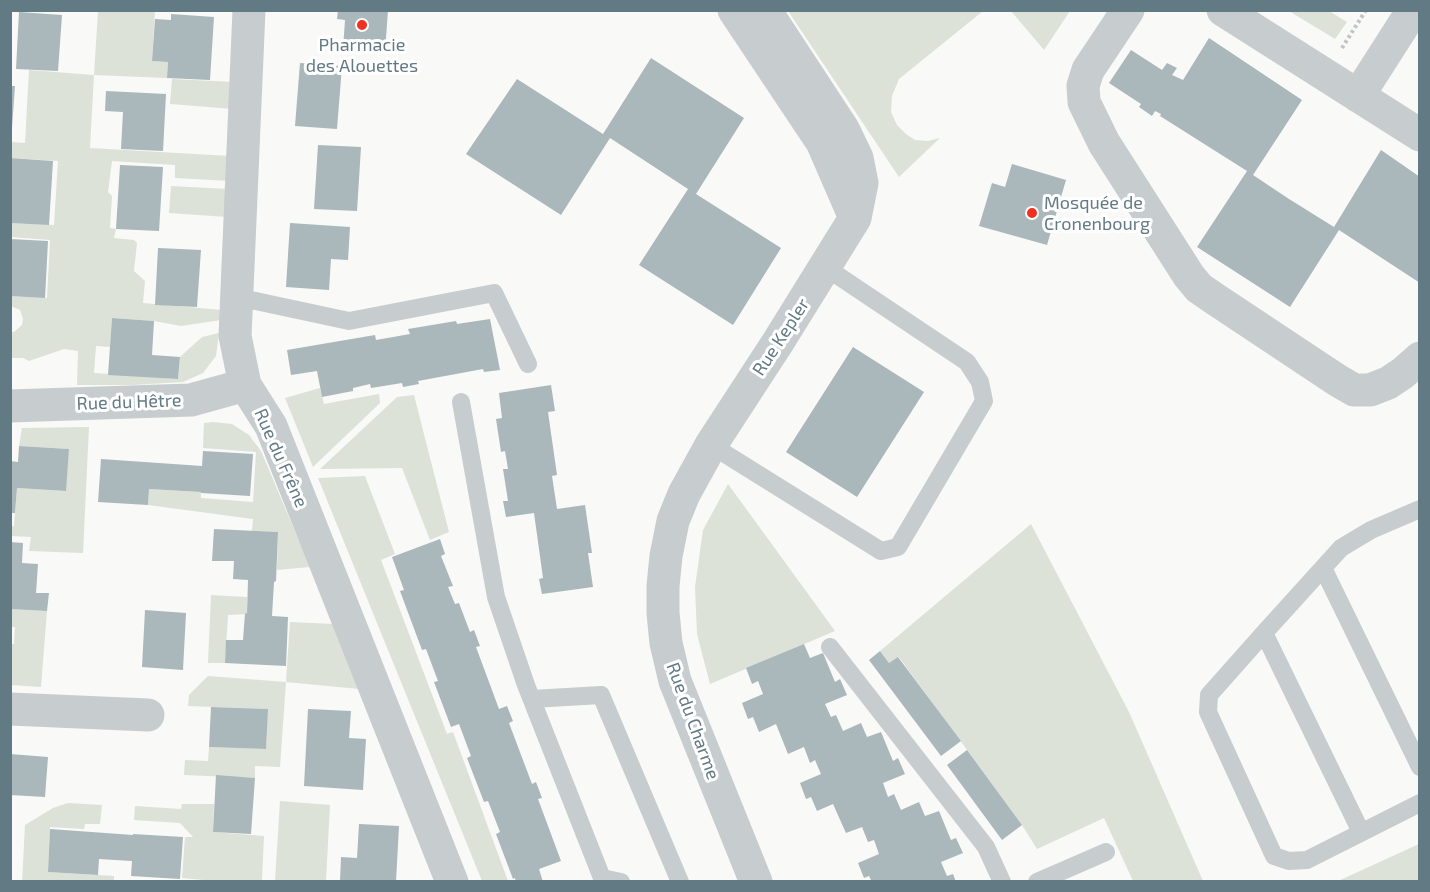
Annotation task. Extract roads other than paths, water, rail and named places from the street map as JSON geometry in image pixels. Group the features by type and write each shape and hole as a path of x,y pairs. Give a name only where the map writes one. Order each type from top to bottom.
{"street":[{"name":"Rue du Frêne","path":"249,10 235,336 245,385 271,426 452,882"},
{"path":"734,10 822,142 855,218"},
{"name":"Rue Kepler","path":"708,450 855,218 862,183 857,158 843,129 765,10"},
{"path":"1128,10 1088,70 1083,86 1084,102 1104,143 1199,288 1337,381 1354,390 1370,390 1388,383 1419,358"},
{"path":"1223,10 1419,135"},
{"path":"1358,96 1413,10"},
{"name":"Rue du Hêtre","path":"10,406 191,400 245,385"},
{"name":"Rue du Charme","path":"708,450 684,494 673,521 663,586 666,643 675,681 756,882"},
{"path":"10,709 148,715"}],"lane":[{"path":"708,450 881,551 898,547 984,401 980,382 966,362 825,267"},
{"path":"237,297 349,321 494,293 528,364"},
{"path":"461,402 496,597 532,699 602,878 621,882"},
{"path":"1419,511 1371,530 1341,548 1209,695 1208,712 1274,856 1289,861 1306,860 1419,802"},
{"path":"1323,568 1419,767"},
{"path":"1264,633 1361,832"},
{"path":"830,647 986,847 1002,882"},
{"path":"532,699 601,695 680,882"},
{"path":"1037,882 1106,852"}],"place":[{"name":"Pharmacie des Alouettes","path":"362,25"},
{"name":"Mosquée de Cronenbourg","path":"1032,213"}]}
